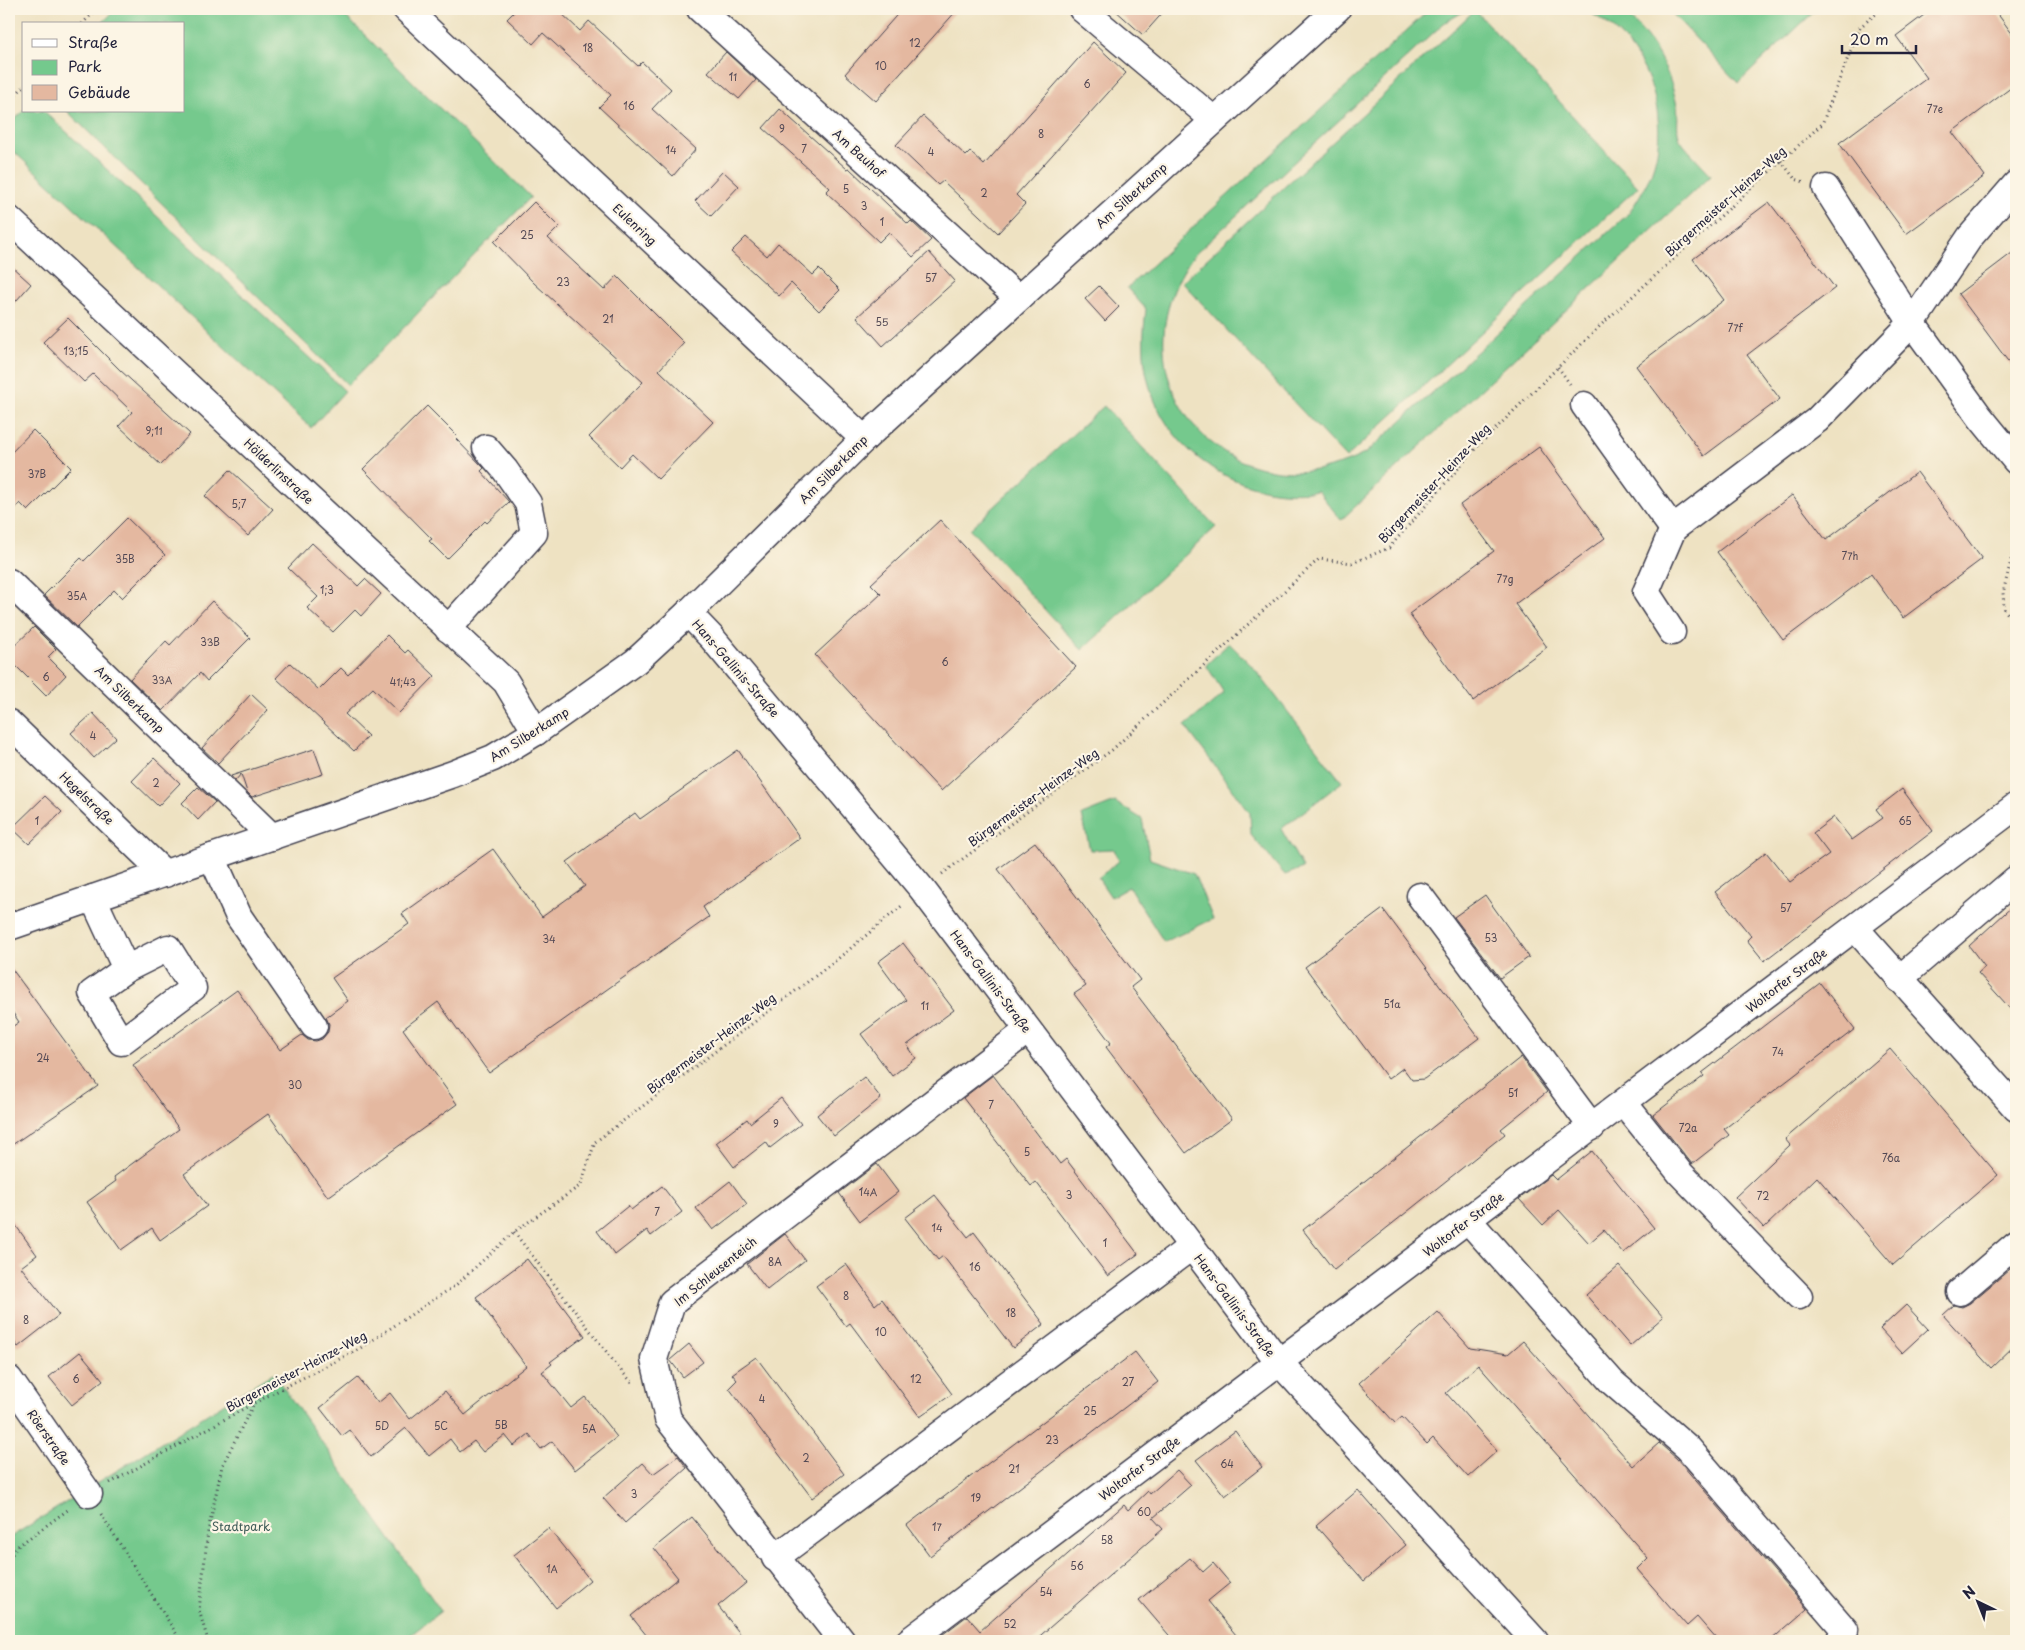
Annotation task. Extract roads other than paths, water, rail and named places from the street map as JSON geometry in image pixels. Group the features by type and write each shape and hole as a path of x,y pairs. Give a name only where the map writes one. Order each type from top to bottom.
{"street":[{"name":"Eulenring","path":"406,9 864,439"},
{"name":"Am Bauhof","path":"700,9 1018,298"},
{"path":"1082,9 1214,120"},
{"name":"Am Silberkamp","path":"9,927 453,774 493,758 536,732 636,660 688,613 864,439 1337,9"},
{"path":"1672,632 1646,592 1673,529 1817,420 1912,323 1970,237 2016,184"},
{"path":"1826,188 1912,323 1980,417 2016,461"},
{"name":"Hölderlinstraße","path":"9,219 506,682 536,732"},
{"path":"1584,405 1673,529"},
{"path":"448,629 534,533 528,503 505,470 486,448"},
{"name":"Am Silberkamp","path":"9,582 272,837"},
{"name":"Hans-Gallinis-Straße","path":"688,613 712,638 922,889 1279,1362 1535,1641"},
{"name":"Hegelstraße","path":"9,723 166,874"},
{"name":"Woltorfer Straße","path":"909,1641 2016,806"},
{"path":"212,857 238,917 314,1026"},
{"path":"1899,979 2016,879"},
{"path":"1420,896 1592,1127"},
{"path":"93,898 126,969"},
{"path":"1854,928 2016,1108"},
{"name":"Im Schleusenteich","path":"842,1641 775,1558 668,1419 654,1359 672,1302 1028,1030"},
{"path":"1624,1102 1680,1172 1799,1296"},
{"path":"1468,1220 1612,1382 1688,1448 1845,1630 1839,1641"},
{"path":"1960,1292 2016,1244"},
{"path":"775,1558 1191,1247"},
{"name":"Röerstraße","path":"9,1379 89,1494"}],"park label":[{"name":"Stadtpark","path":"241,1526"}]}
